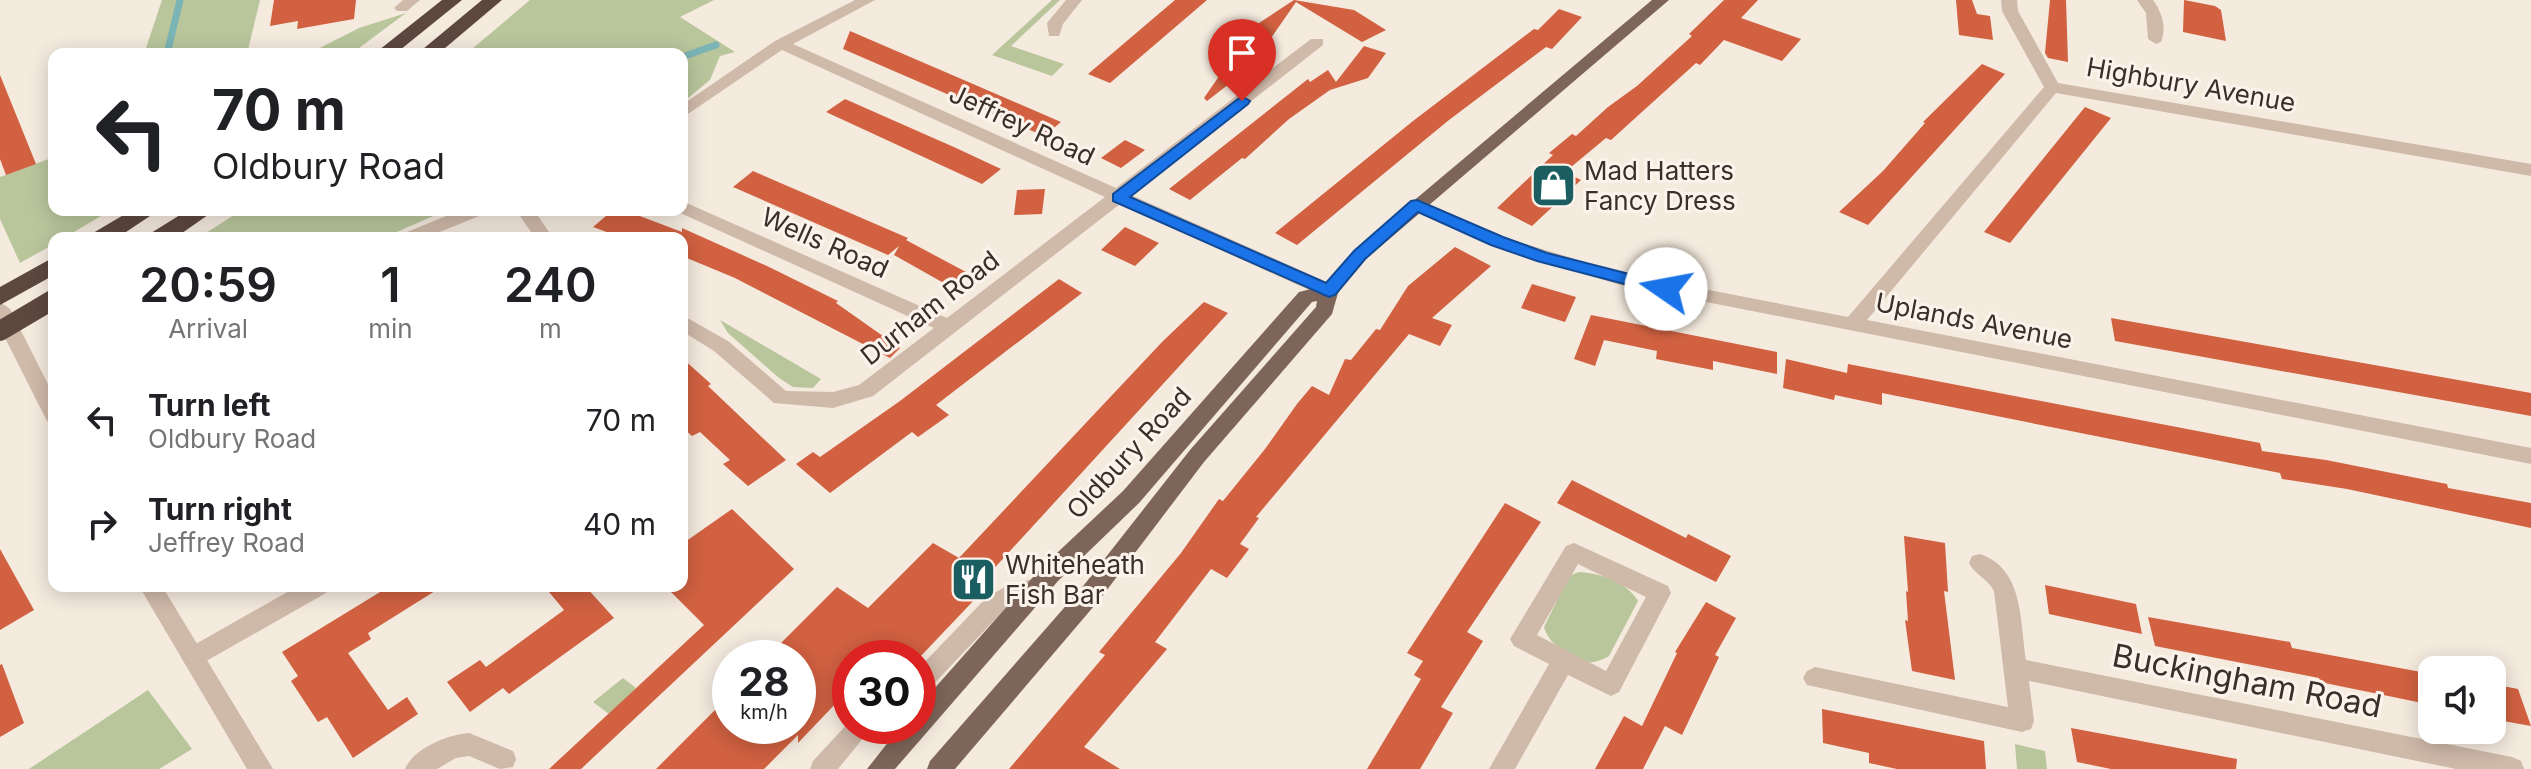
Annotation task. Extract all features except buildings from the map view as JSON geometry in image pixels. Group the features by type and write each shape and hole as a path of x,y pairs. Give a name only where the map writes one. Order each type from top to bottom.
{"highway":[{"path":"391,48 453,0"},
{"path":"433,48 493,0"},
{"path":"111,232 138,216"},
{"path":"169,232 194,216"},
{"path":"0,297 48,269"},
{"path":"0,331 48,303"}],"main road":[{"name":"Oldbury Road","path":"939,769 1092,592 1197,456 1325,309 1329,291 1360,255 1661,0"},
{"name":"Oldbury Road","path":"879,769 1038,587 1131,497 1306,297 1329,291"}],"street":[{"path":"688,109 781,44 867,0"},
{"path":"1054,33 1055,23 1074,0"},
{"path":"2009,0 2010,11 2052,87"},
{"path":"2145,0 2154,9 2156,39"},
{"name":"Durham Road","path":"688,326 721,346 781,398 833,400 866,391 946,326 1118,198 1317,42"},
{"name":"Jeffrey Road","path":"781,44 1329,291"},
{"name":"Highbury Avenue","path":"1853,324 2052,87 2531,170"},
{"name":"Uplands Avenue","path":"1417,205 1497,241 1620,279 2531,456"},
{"name":"Wells Road","path":"688,210 946,326"},
{"path":"423,232 463,216"},
{"path":"0,309 46,384"},
{"path":"1574,552 1660,593 1611,685 1563,662 1522,639 1574,552"},
{"path":"1815,678 2022,721 2005,591 1998,576 1980,563"},
{"path":"936,666 995,604 1013,594 1038,587"},
{"path":"154,592 261,769"},
{"path":"193,657 307,592"},
{"path":"1501,769 1563,662"},
{"name":"Buckingham Road","path":"2015,668 2512,769"},
{"path":"417,769 453,746 469,743 484,746 504,759"},
{"path":"822,769 845,744"}],"green space":[{"path":"162,0 260,0 248,48 146,48"},
{"path":"530,0 714,0 680,17 735,52 720,56 710,80 688,98 688,48 473,48"},
{"path":"1052,0 1060,0 1011,46 1064,64 1052,76 992,55"},
{"path":"406,13 359,48 320,48 359,28"},
{"path":"48,159 48,216 101,216 74,232 48,232 48,247 20,263 0,219 0,177"},
{"path":"233,216 433,216 397,232 207,232"},
{"path":"720,320 821,379 813,388 793,387 728,333"},
{"path":"1579,572 1612,580 1627,589 1638,601 1609,656 1593,662 1583,662 1565,653 1554,644 1544,627 1569,576"},
{"path":"623,678 636,688 609,714 593,702"},
{"path":"148,690 192,749 159,769 29,769"},
{"path":"2015,744 2045,751 2047,769 2017,769"}],"waterway":[{"path":"168,48 180,0"},
{"path":"688,55 716,45"}],"place":[{"name":"Mad Hatters Fancy Dress","path":"1553,186"},
{"name":"Whiteheath Fish Bar","path":"974,580"}],"route":[{"path":"1242,101 1118,198 1329,291 1360,255 1417,205 1497,241 1543,257 1666,289"}]}
